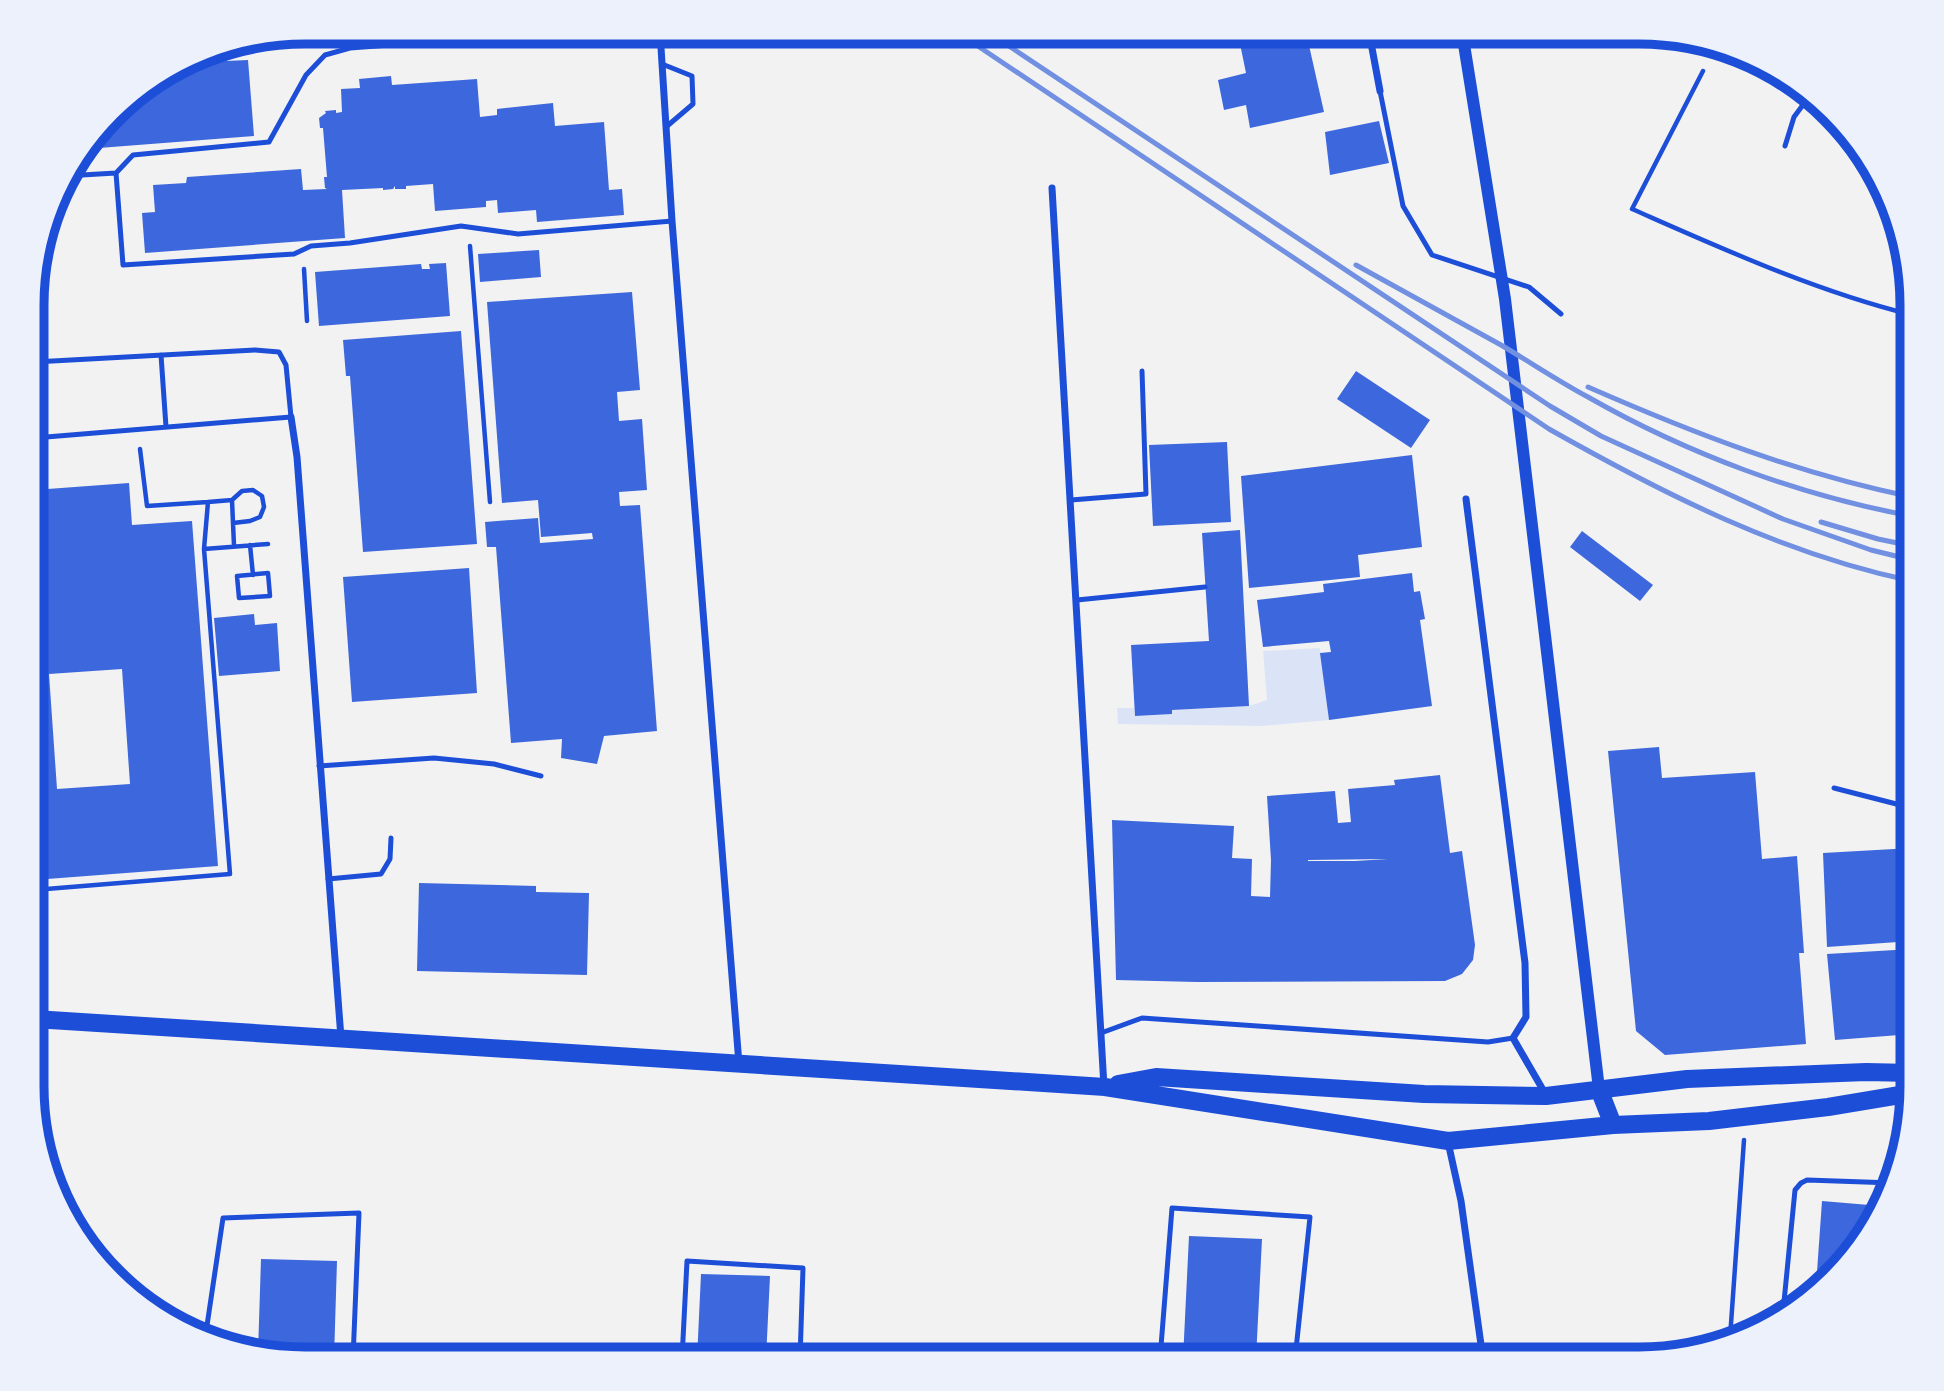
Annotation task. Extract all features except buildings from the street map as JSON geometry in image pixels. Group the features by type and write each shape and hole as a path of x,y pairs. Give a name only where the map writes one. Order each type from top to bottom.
{"main road":[{"path":"44,1020 1105,1087 1448,1141 1613,1125 1709,1121 1900,1095"},
{"path":"1105,1087 1156,1077 1424,1094 1546,1096 1687,1079 1900,1073"},
{"path":"1599,1090 1613,1125"}],"street":[{"path":"661,44 672,220 739,1065"},
{"path":"1371,44 1380,91"},
{"path":"1464,44 1505,299 1599,1090"},
{"path":"1052,188 1105,1087"},
{"path":"291,417 297,457 341,1039"},
{"path":"1466,499 1525,963 1526,1017 1513,1038 1546,1096"},
{"path":"1448,1141 1461,1201 1481,1347"}],"lane":[{"path":"77,177 116,173 133,155 269,142 306,75 325,55 350,48 403,44"},
{"path":"662,64 692,76 693,104 666,127"},
{"path":"1380,91 1403,206 1432,255 1529,287 1561,314"},
{"path":"1785,146 1794,117 1804,103"},
{"path":"116,173 123,265 294,254 310,246 350,243 461,226 518,234 672,220"},
{"path":"44,361 255,350 279,352 286,365 291,417 44,437"},
{"path":"161,355 166,427"},
{"path":"1071,500 1146,495 1142,371"},
{"path":"1077,600 1205,587"},
{"path":"319,766 434,758 495,764 541,776"},
{"path":"1834,788 1900,805"},
{"path":"328,879 381,874 390,859 391,838"},
{"path":"1101,1033 1142,1018 1488,1042 1513,1038"},
{"path":"1784,1303 1796,1190 1801,1183 1807,1180 1881,1183"},
{"path":"1161,1347 1172,1208 1310,1217 1296,1347"},
{"path":"207,1328 223,1218 359,1213 353,1347"},
{"path":"683,1347 687,1261 803,1268 800,1347"}],"path":[{"path":"1703,71 1632,209 1749,260 1866,304 1900,312"},
{"path":"461,226 471,248 490,502"},
{"path":"294,254 304,265 307,321"},
{"path":"142,470 147,506 232,500 242,491 253,490 262,496 264,507 260,517 233,523"},
{"path":"232,500 234,546"},
{"path":"44,889 230,874 204,549 208,502"},
{"path":"204,549 268,544"},
{"path":"250,545 253,575"},
{"path":"268,573 270,596 239,598 237,576 253,575 268,573"},
{"path":"1731,1330 1745,1117"}],"shaded area":[{"path":"1320,648 1329,720 1262,726 1118,724 1117,708 1134,708 1135,716 1171,714 1172,710 1249,706 1267,700 1263,651"}],"railway":[{"path":"975,44 1549,429 1680,499 1725,519 1817,555 1900,578"},
{"path":"1006,44 1550,406 1601,436 1783,519 1871,550 1900,557"},
{"path":"1356,265 1501,345 1577,391 1664,436 1704,454 1786,484 1900,513"},
{"path":"1588,387 1747,451 1828,477 1900,494"},
{"path":"1821,522 1900,544"}]}
